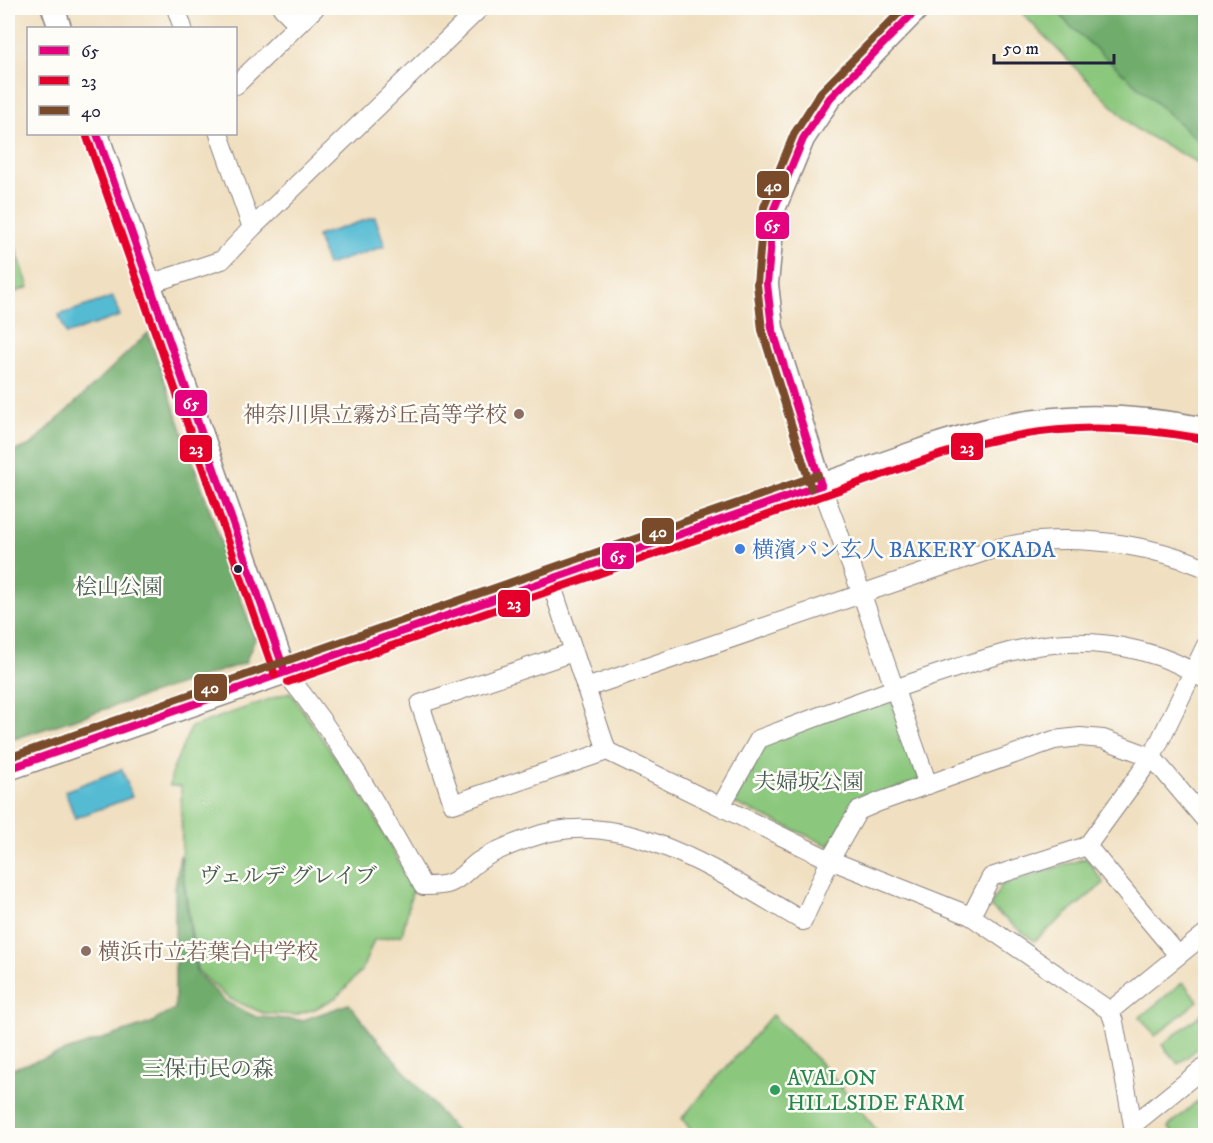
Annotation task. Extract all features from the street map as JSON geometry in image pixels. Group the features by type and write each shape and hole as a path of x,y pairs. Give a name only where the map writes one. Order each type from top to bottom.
{"street":[{"path":"52,8 60,27"},
{"path":"176,8 183,27"},
{"path":"282,8 298,24"},
{"path":"237,84 315,8"},
{"path":"150,284 222,260 252,228 480,8"},
{"path":"918,8 830,98 803,139 774,208 767,284 772,328 821,485 928,785"},
{"path":"97,135 285,672 353,766 385,816 423,886 450,884 480,860 514,843 551,830 584,829 616,832 661,844 803,921 830,860 858,811 879,801 1054,740 1103,739 1152,757 1206,821"},
{"path":"219,135 252,228"},
{"path":"8,769 939,444 997,427 1105,416 1206,429"},
{"path":"586,688 861,592 993,549 1038,541 1124,544 1181,558 1206,568"},
{"path":"550,580 607,751"},
{"path":"721,806 759,739 894,688 1028,647 1067,642 1111,645 1156,656 1199,675"},
{"path":"971,916 992,877 1087,846 1152,757 1199,675 1206,645"},
{"path":"573,652 420,705 453,804 607,751 830,860 971,916 1110,1011 1134,1130"},
{"path":"1087,846 1178,955"},
{"path":"1110,1011 1206,933"},
{"path":"1134,1130 1206,1066"}],"green space":[{"path":"1017,8 1205,8 1205,167 1134,128"},
{"path":"1055,8 1205,8 1205,145 1068,24"},
{"path":"12,238 29,287 8,295 8,240"},
{"name":"桧山公園","path":"148,333 255,639 245,663 8,741 8,453 31,445"},
{"name":"ヴェルデ グレイブ","path":"290,692 370,808 413,888 402,935 374,940 362,970 337,997 315,1009 295,1015 263,1013 228,998 197,970 182,866 181,786 170,786 172,771 191,727"},
{"name":"夫婦坂公園","path":"890,696 920,779 853,806 830,846 734,803 764,743"},
{"name":"三保市民の森","path":"180,855 196,972 226,1002 256,1017 303,1020 349,1004 459,1135 8,1135 8,1070 151,1023 175,1009 175,888"},
{"path":"1086,858 1104,883 1034,941 990,907 1001,885"},
{"path":"1183,982 1198,1001 1155,1036 1140,1017"},
{"path":"1205,1011 1205,1043 1178,1064 1162,1045"},
{"name":"AVALON HILLSIDE FARM","path":"772,1015 820,1062 881,1135 694,1135 682,1118"},
{"path":"1205,1094 1205,1126 1194,1135 1175,1135 1168,1127"}],"water":[{"path":"375,217 385,246 327,265 317,236"},
{"path":"113,297 120,316 66,334 59,315"},
{"path":"122,769 132,797 75,818 65,791"}],"transit line":[{"name":"40","path":"811,488 762,330 757,284 764,207 794,134 821,92 904,8"},
{"name":"65","path":"821,485 772,328 767,284 774,209 803,139 830,98 918,8"},
{"name":"65","path":"97,135 285,672"},
{"name":"23","path":"87,137 275,675"},
{"name":"23","path":"288,682 976,444 1009,437 1072,429 1136,430 1204,439"},
{"name":"40","path":"8,758 818,475"},
{"name":"65","path":"8,769 821,485"}],"place":[{"name":"神奈川県立霧が丘高等学校","path":"519,414"},
{"name":"横濱パン玄人 BAKERY OKADA","path":"740,549"},
{"name":"横浜市立若葉台中学校","path":"86,951"},
{"name":"AVALON HILLSIDE FARM","path":"775,1090"}]}
